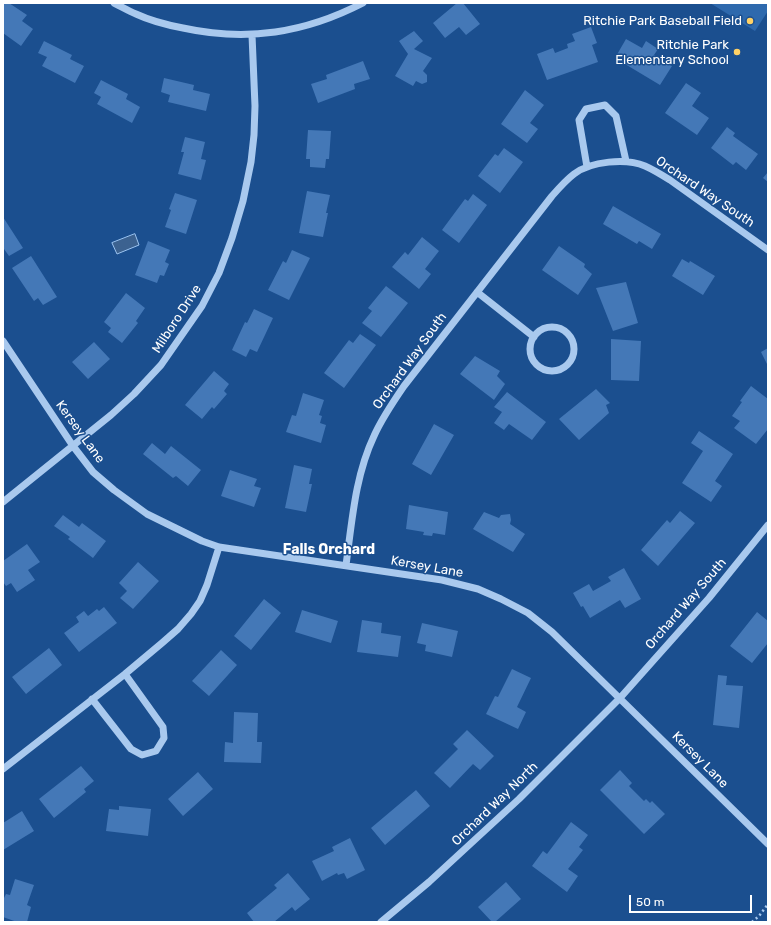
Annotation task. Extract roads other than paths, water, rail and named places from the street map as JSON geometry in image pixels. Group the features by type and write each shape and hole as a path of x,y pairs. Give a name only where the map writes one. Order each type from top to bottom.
{"street":[{"path":"114,3 166,25 198,32 225,35 252,35 279,32 311,25 349,11 363,3"},
{"name":"Milboro Drive","path":"3,502 111,415 134,394 161,365 202,306 218,273 234,231 243,202 251,162 255,106 252,35"},
{"path":"587,167 579,120 586,109 605,106 616,116 626,162"},
{"name":"Orchard Way South","path":"346,565 357,492 364,463 374,435 388,410 404,386 552,196 575,173 587,167 605,163 626,162 645,166 658,172 768,250"},
{"path":"477,292 534,337"},
{"path":"545,328 559,328 570,337 573,343 573,357 563,368 549,370 542,368 536,364 530,350 534,337 545,328"},
{"name":"Kersey Lane","path":"3,341 73,446 93,472 114,490 147,514 202,541 219,547 442,580 478,589 528,613 552,632 768,844"},
{"name":"Orchard Way South","path":"620,698 709,598 768,525"},
{"path":"3,769 125,674 178,629 200,601 207,585 219,547"},
{"path":"92,699 131,749 142,755 156,751 164,738 163,727 125,674"},
{"name":"Orchard Way North","path":"381,922 429,882 514,804 620,698"}],"place":[{"name":"Ritchie Park Baseball Field","path":"750,21"},
{"name":"Ritchie Park Elementary School","path":"737,52"}],"district":[{"name":"Falls Orchard","path":"329,550"}]}
